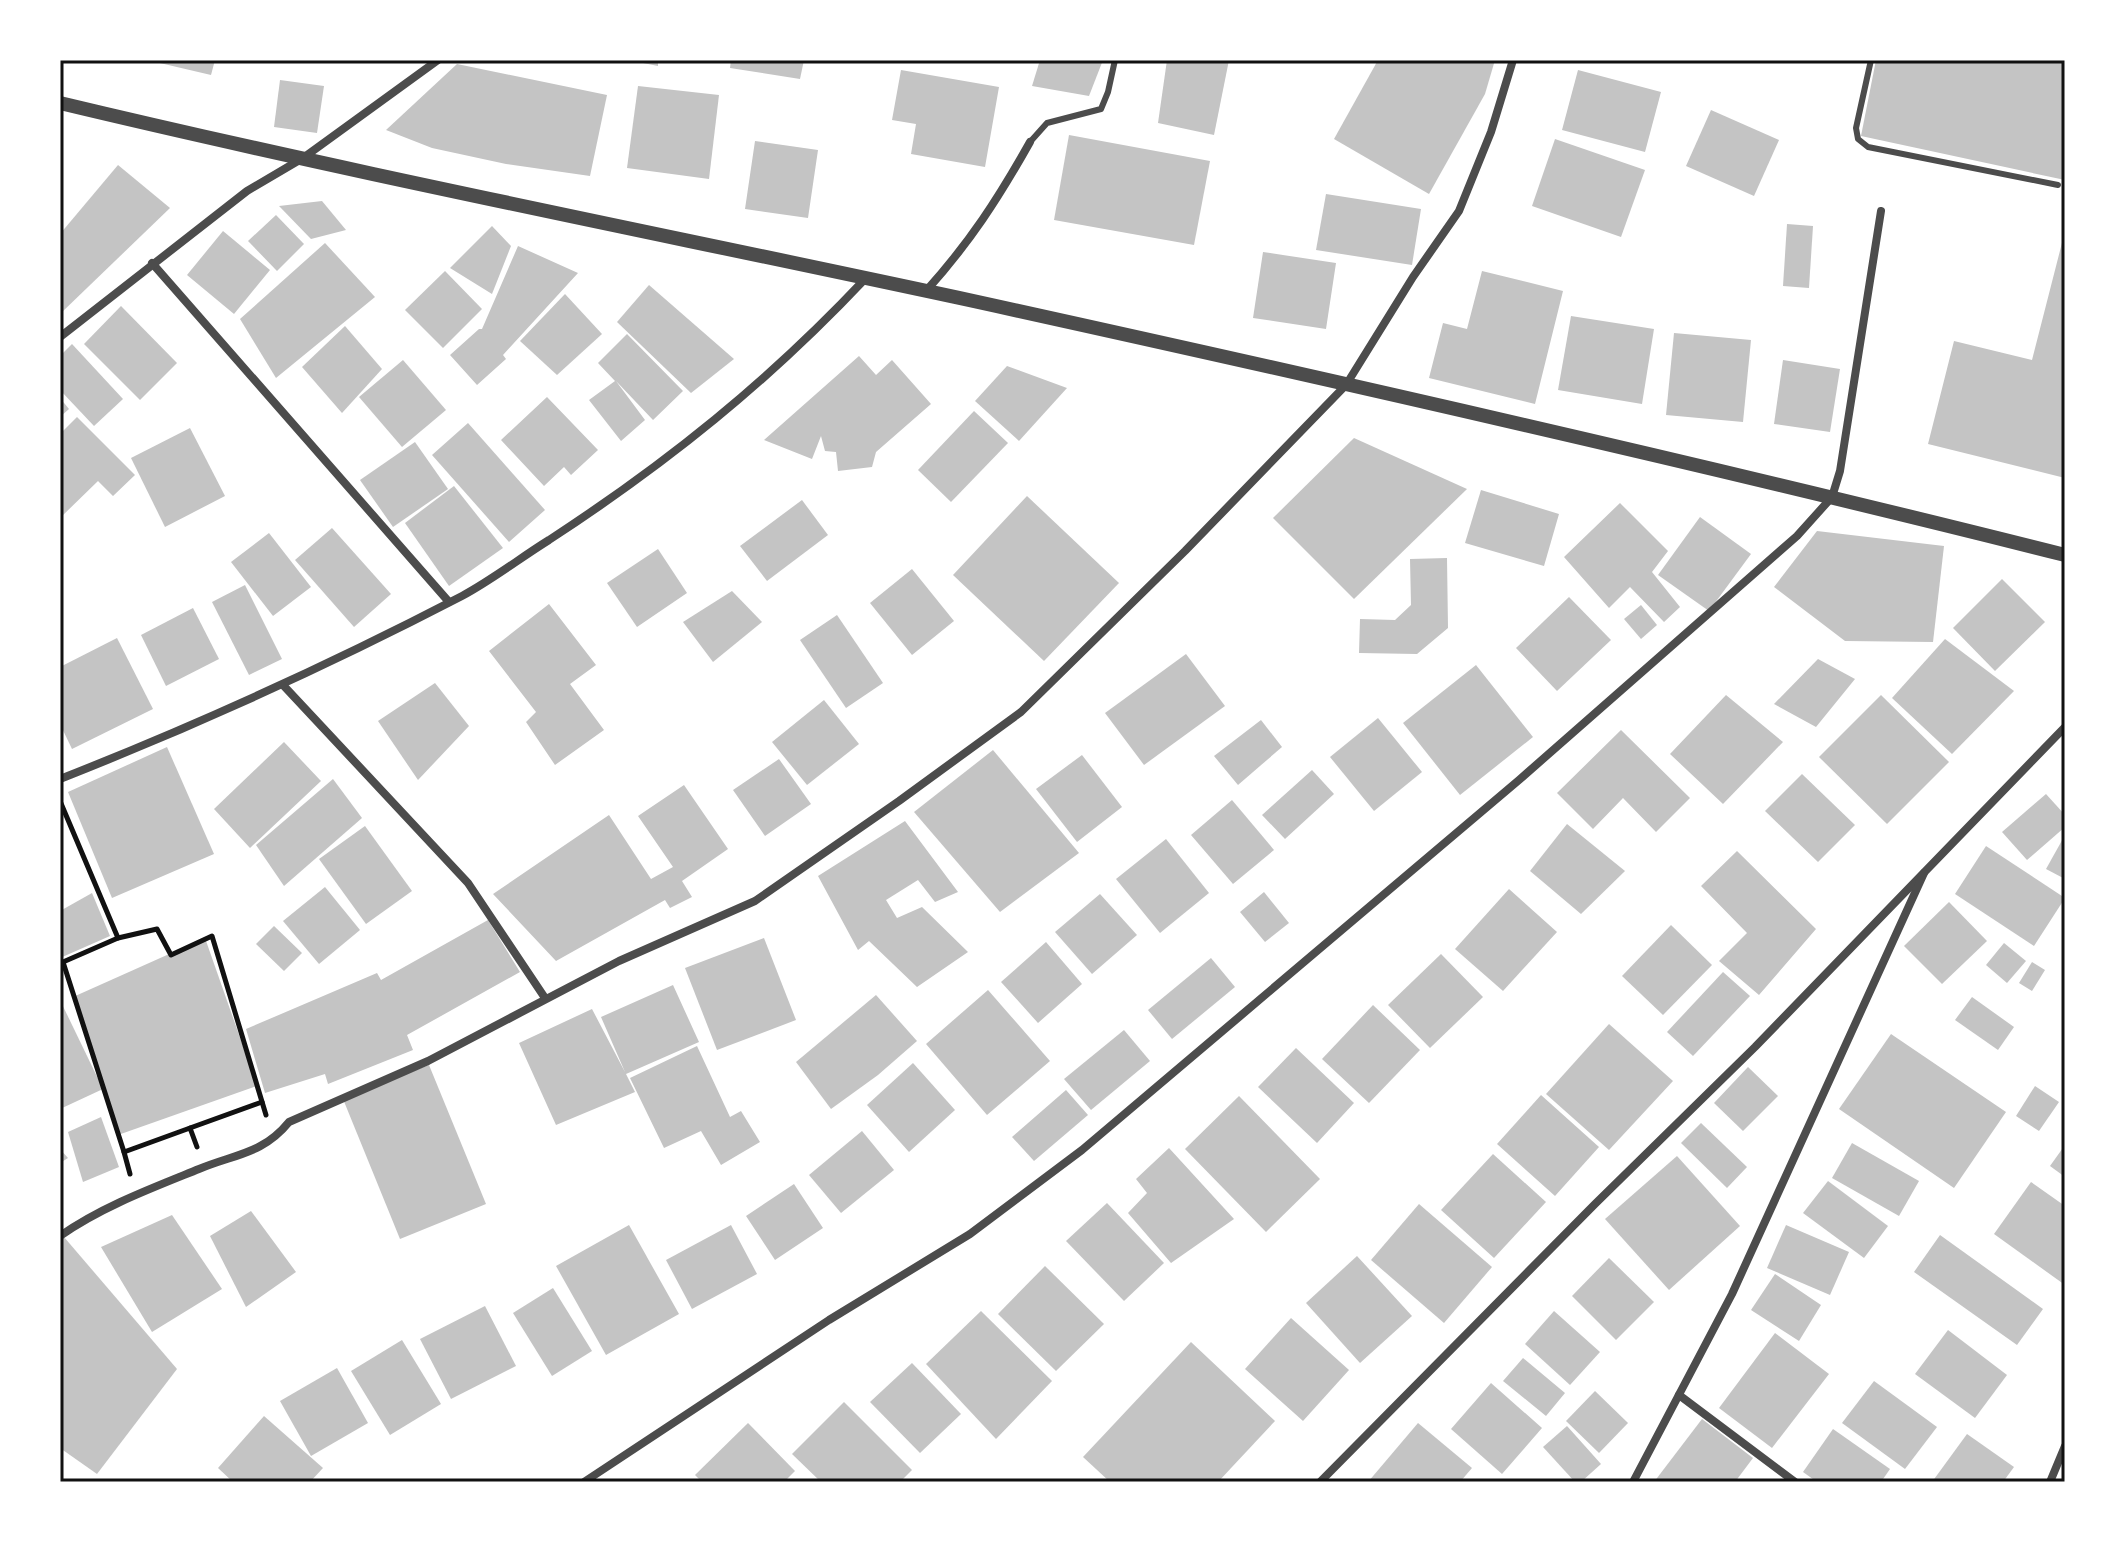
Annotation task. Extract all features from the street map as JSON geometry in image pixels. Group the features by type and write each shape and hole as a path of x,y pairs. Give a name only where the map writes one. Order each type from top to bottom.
{"street":[{"path":"60,337 247,191 303,158 438,60"},
{"path":"60,1236 80,1221 275,1138 289,1122 489,1032 545,998 682,932 755,901 1021,712 1185,551 1346,385 1413,277 1459,211 1491,132 1513,60"},
{"path":"60,103 1346,385 1832,497 2065,555"},
{"path":"926,291 955,259 993,208 1030,142"},
{"path":"584,1482 829,1320 980,1227 1082,1150 1519,780 1797,536 1832,497 1840,471 1881,211"},
{"path":"152,263 449,602"},
{"path":"60,779 283,685 449,602 619,495 732,408 822,325 865,279"},
{"path":"283,685 468,883 545,998"},
{"path":"1320,1482 1755,1047 2065,727"},
{"path":"1633,1482 1732,1294 1928,866"},
{"path":"1679,1395 1795,1482"},
{"path":"2050,1482 2065,1446"}],"lane":[{"path":"1030,142 1047,123 1101,109 1115,60"},
{"path":"1871,60 1856,128 1858,139 1868,147 2058,185"}],"path":[{"path":"60,801 118,938"},
{"path":"262,1102 124,1152 63,962 118,938 157,929 171,955 212,936 275,1138"},
{"path":"190,1128 203,1167"}],"building":[{"path":"147,60 215,60 211,75"},
{"path":"628,60 658,60 658,66"},
{"path":"731,60 804,60 800,79 730,68"},
{"path":"1040,60 1103,60 1089,96 1032,86"},
{"path":"1167,60 1229,60 1214,135 1158,123"},
{"path":"1378,60 1495,60 1485,94 1429,194 1334,139"},
{"path":"1876,60 2065,60 2065,180 1861,136"},
{"path":"457,64 607,95 590,176 506,164 432,148 386,130"},
{"path":"901,70 999,87 985,167 911,154 916,124 892,120"},
{"path":"1578,70 1661,92 1645,152 1562,130"},
{"path":"280,80 324,86 317,133 274,127"},
{"path":"638,86 719,95 709,179 627,168"},
{"path":"1711,110 1779,140 1754,196 1686,166"},
{"path":"1069,135 1210,161 1194,245 1054,220"},
{"path":"1555,139 1645,170 1621,237 1532,206"},
{"path":"755,141 818,150 808,218 745,209"},
{"path":"118,165 170,208 60,314 60,234"},
{"path":"1326,194 1421,209 1412,265 1316,250"},
{"path":"322,201 346,230 311,239 279,206"},
{"path":"276,215 304,244 277,271 248,241"},
{"path":"1787,224 1813,226 1809,288 1783,286"},
{"path":"492,226 511,246 492,294 450,268"},
{"path":"223,231 270,270 234,314 187,275"},
{"path":"2064,235 2065,478 1928,444 1954,341 2032,360"},
{"path":"325,243 375,297 276,378 240,319"},
{"path":"518,246 578,273 503,355 506,359 477,385 450,355 482,329"},
{"path":"1263,252 1336,263 1326,329 1253,318"},
{"path":"445,271 482,309 443,348 405,310"},
{"path":"1482,271 1563,291 1535,404 1429,378 1443,323 1467,329"},
{"path":"649,285 734,359 691,393 617,322"},
{"path":"565,294 602,334 557,375 520,341"},
{"path":"121,306 177,363 140,400 84,344"},
{"path":"1571,316 1654,329 1642,404 1558,390"},
{"path":"345,326 382,369 342,413 302,367"},
{"path":"1674,333 1751,340 1743,422 1666,415"},
{"path":"627,334 683,391 653,420 616,381 645,420 621,441 589,400 615,381 598,363"},
{"path":"72,344 123,399 94,426 60,390 60,356"},
{"path":"859,356 876,375 892,360 931,404 876,452 872,467 838,471 836,452 825,451 821,436 812,459 764,440"},
{"path":"403,360 446,410 402,447 359,397"},
{"path":"1783,360 1840,369 1830,432 1774,424"},
{"path":"1007,366 1067,388 1019,441 975,401"},
{"path":"547,397 598,450 571,475 564,467 544,486 501,440"},
{"path":"60,398 69,409 60,417"},
{"path":"974,411 1008,443 951,502 918,470"},
{"path":"77,417 135,475 113,496 98,481 60,518 60,434"},
{"path":"468,423 545,510 509,542 432,455"},
{"path":"190,428 225,496 165,527 131,458"},
{"path":"1354,438 1467,489 1354,599 1273,518"},
{"path":"415,442 448,489 393,527 360,480"},
{"path":"454,486 503,548 449,586 405,523"},
{"path":"1481,490 1559,514 1544,566 1465,543"},
{"path":"1027,496 1119,583 1044,661 953,575"},
{"path":"802,500 828,535 767,581 740,546"},
{"path":"1620,503 1668,551 1652,572 1680,607 1664,622 1630,587 1609,608 1564,557"},
{"path":"1700,517 1751,554 1709,611 1658,575"},
{"path":"332,528 391,594 354,627 295,560"},
{"path":"1817,531 1944,546 1933,642 1845,641 1774,587"},
{"path":"269,533 311,587 273,616 231,562"},
{"path":"658,549 687,593 637,627 607,583"},
{"path":"1447,558 1448,628 1417,654 1359,653 1360,619 1395,620 1411,605 1410,559"},
{"path":"912,569 954,621 912,655 870,603"},
{"path":"2002,579 2045,622 1995,671 1953,628"},
{"path":"245,585 282,659 249,675 212,602"},
{"path":"732,591 762,622 713,662 683,622"},
{"path":"1569,597 1611,640 1557,691 1516,648"},
{"path":"549,604 596,665 570,684 604,730 555,765 526,722 536,712 489,651"},
{"path":"1641,605 1657,625 1641,639 1624,619"},
{"path":"193,608 219,659 166,686 141,635"},
{"path":"837,615 883,683 846,708 800,640"},
{"path":"117,638 153,709 72,749 60,724 60,667"},
{"path":"1945,639 2014,691 1952,754 1892,698"},
{"path":"1186,654 1225,706 1144,765 1105,713"},
{"path":"1818,659 1855,679 1816,727 1774,704"},
{"path":"1476,665 1533,737 1460,795 1403,723"},
{"path":"435,683 469,726 418,780 378,721"},
{"path":"1726,695 1783,742 1723,804 1670,754"},
{"path":"1881,695 1949,762 1887,824 1819,757"},
{"path":"824,700 859,744 807,785 772,742"},
{"path":"1378,718 1422,772 1374,811 1330,757"},
{"path":"1261,720 1282,747 1238,785 1214,756"},
{"path":"1621,730 1690,798 1656,832 1623,798 1593,829 1557,793"},
{"path":"284,742 321,781 250,848 214,809"},
{"path":"167,747 214,854 112,898 68,792"},
{"path":"993,750 1079,853 1000,912 914,812"},
{"path":"1082,755 1122,807 1077,842 1036,789"},
{"path":"779,759 811,804 765,836 733,790"},
{"path":"1312,770 1334,794 1285,839 1262,815"},
{"path":"1802,774 1855,825 1818,862 1765,811"},
{"path":"333,779 362,818 284,886 256,845"},
{"path":"684,785 728,849 682,881 692,897 670,908 665,900 556,961 493,894 609,815 651,879 673,867 638,816"},
{"path":"2046,794 2065,815 2065,827 2027,860 2002,832"},
{"path":"1232,800 1274,850 1233,884 1191,835"},
{"path":"905,821 958,892 935,902 918,880 886,900 897,918 922,907 968,952 917,987 869,941 858,950 818,876"},
{"path":"1567,824 1625,871 1581,914 1530,871"},
{"path":"365,826 412,891 366,924 319,859"},
{"path":"2065,835 2065,879 2046,869"},
{"path":"1166,839 1209,893 1160,933 1116,879"},
{"path":"1986,846 2065,898 2034,946 1955,894"},
{"path":"1737,851 1816,929 1759,995 1719,961 1747,933 1701,886"},
{"path":"325,887 360,930 319,964 283,921"},
{"path":"1509,889 1557,932 1503,991 1455,949"},
{"path":"1264,892 1289,923 1265,942 1240,912"},
{"path":"92,893 110,936 60,958 60,911"},
{"path":"1100,894 1137,935 1092,974 1055,932"},
{"path":"1949,902 1987,941 1942,984 1904,946"},
{"path":"488,920 520,972 407,1035 413,1050 328,1084 325,1074 265,1093 246,1029 377,973 381,980"},
{"path":"1671,925 1712,965 1663,1015 1622,976"},
{"path":"274,926 302,953 284,971 256,944"},
{"path":"205,938 257,1086 118,1135 73,997"},
{"path":"764,938 796,1020 717,1050 685,968"},
{"path":"1046,942 1082,984 1038,1023 1001,982"},
{"path":"2004,943 2026,961 2007,983 1986,965"},
{"path":"1441,954 1483,997 1430,1048 1388,1005"},
{"path":"1211,958 1235,987 1172,1039 1148,1010"},
{"path":"2032,962 2045,970 2032,991 2019,983"},
{"path":"1723,972 1750,996 1693,1056 1667,1032"},
{"path":"673,985 699,1042 626,1074 635,1092 556,1125 519,1043 592,1009 625,1072 601,1017"},
{"path":"988,990 1050,1061 987,1115 926,1044"},
{"path":"876,995 917,1041 878,1075 831,1109 796,1062"},
{"path":"1972,997 2014,1027 1998,1050 1955,1020"},
{"path":"60,1000 103,1089 60,1109"},
{"path":"1373,1005 1420,1050 1369,1103 1322,1059"},
{"path":"1609,1024 1673,1081 1609,1150 1546,1094"},
{"path":"1124,1030 1150,1061 1091,1110 1064,1079"},
{"path":"1891,1034 2006,1112 1954,1188 1839,1109"},
{"path":"697,1046 730,1117 741,1111 760,1142 721,1165 701,1131 664,1148 630,1078"},
{"path":"1296,1048 1354,1103 1317,1143 1258,1087"},
{"path":"913,1063 955,1110 909,1152 867,1105"},
{"path":"429,1065 486,1204 400,1239 343,1099"},
{"path":"1748,1067 1778,1096 1743,1131 1714,1103"},
{"path":"2035,1086 2059,1102 2039,1131 2016,1116"},
{"path":"1066,1090 1088,1115 1034,1161 1012,1137"},
{"path":"1541,1095 1599,1147 1555,1196 1497,1144"},
{"path":"1239,1096 1320,1179 1266,1232 1185,1149"},
{"path":"101,1117 119,1167 83,1182 68,1132"},
{"path":"1701,1123 1747,1167 1727,1188 1681,1143"},
{"path":"862,1131 894,1170 841,1213 809,1175"},
{"path":"1852,1143 1919,1181 1899,1216 1832,1178"},
{"path":"2065,1145 2065,1177 2050,1166"},
{"path":"1169,1148 1234,1219 1171,1263 1128,1213 1147,1193 1136,1179"},
{"path":"60,1149 68,1158 60,1163"},
{"path":"1493,1154 1546,1202 1494,1258 1441,1210"},
{"path":"1677,1156 1740,1226 1669,1290 1605,1219"},
{"path":"1828,1181 1888,1226 1864,1258 1803,1213"},
{"path":"2031,1182 2065,1206 2065,1285 1994,1234"},
{"path":"794,1184 823,1228 775,1260 746,1216"},
{"path":"1107,1203 1164,1263 1124,1301 1066,1241"},
{"path":"1419,1204 1492,1267 1444,1323 1371,1260"},
{"path":"251,1211 296,1272 246,1307 210,1236"},
{"path":"172,1215 222,1289 152,1332 101,1247"},
{"path":"629,1225 679,1314 606,1355 556,1266"},
{"path":"731,1225 757,1274 692,1309 666,1260"},
{"path":"1786,1225 1849,1252 1830,1295 1767,1268"},
{"path":"1940,1235 2043,1309 2017,1345 1914,1272"},
{"path":"64,1237 177,1369 97,1474 60,1448 60,1241"},
{"path":"1357,1256 1412,1316 1360,1363 1306,1303"},
{"path":"1609,1258 1654,1302 1616,1340 1572,1296"},
{"path":"1045,1266 1104,1324 1056,1371 998,1314"},
{"path":"1775,1274 1821,1305 1799,1341 1751,1310"},
{"path":"553,1288 592,1351 552,1376 513,1313"},
{"path":"485,1306 516,1366 451,1399 420,1339"},
{"path":"981,1311 1052,1381 996,1439 926,1364"},
{"path":"1554,1311 1600,1352 1570,1385 1525,1344"},
{"path":"1291,1318 1349,1370 1303,1421 1245,1369"},
{"path":"1948,1330 2007,1375 1975,1418 1915,1374"},
{"path":"1775,1333 1829,1374 1772,1448 1719,1408"},
{"path":"402,1340 441,1404 390,1435 351,1371"},
{"path":"1191,1342 1275,1421 1218,1482 1110,1482 1083,1457"},
{"path":"1523,1358 1565,1393 1546,1416 1503,1381"},
{"path":"912,1363 961,1414 920,1453 870,1402"},
{"path":"337,1368 368,1423 311,1456 280,1401"},
{"path":"1874,1381 1937,1427 1905,1469 1842,1423"},
{"path":"1491,1383 1542,1428 1502,1474 1451,1429"},
{"path":"1595,1391 1628,1423 1599,1453 1566,1421"},
{"path":"844,1402 912,1470 900,1482 821,1482 792,1454"},
{"path":"264,1416 323,1468 310,1482 233,1482 218,1468"},
{"path":"1702,1419 1753,1458 1735,1482 1654,1482"},
{"path":"748,1423 795,1471 784,1482 702,1482 695,1475"},
{"path":"1418,1423 1472,1468 1460,1482 1368,1482"},
{"path":"1567,1426 1601,1464 1581,1482 1575,1482 1543,1447"},
{"path":"1833,1429 1890,1469 1881,1482 1817,1482 1803,1472"},
{"path":"1967,1434 2014,1467 2003,1482 1932,1482"}]}
